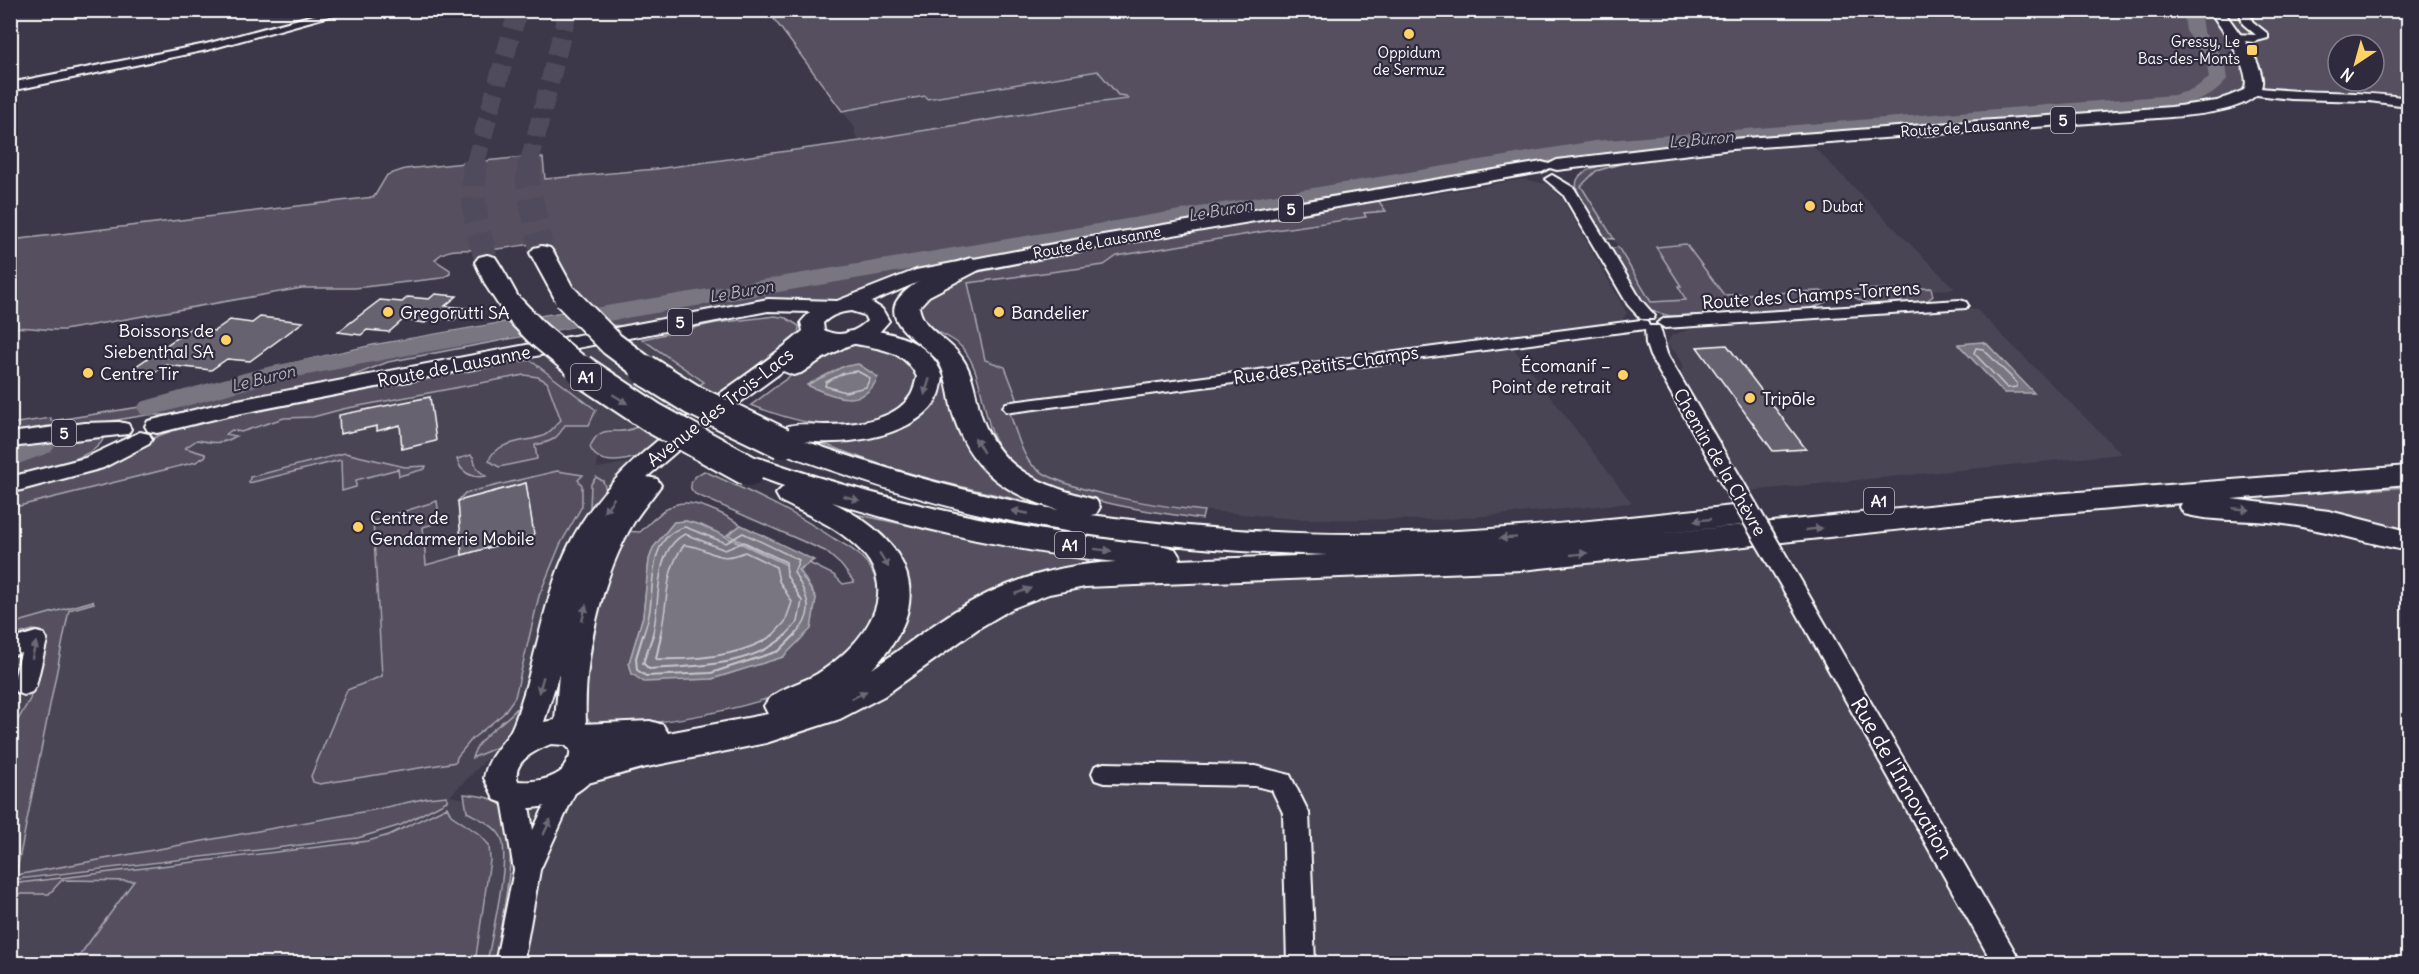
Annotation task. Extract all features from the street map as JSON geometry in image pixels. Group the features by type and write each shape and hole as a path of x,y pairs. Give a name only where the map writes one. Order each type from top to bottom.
{"highway":[{"name":"A1","path":"542,254 566,297 608,342 659,380 718,413 790,438 903,485 991,507 1056,519 1198,538 1349,544 1431,543 1519,538 2049,484 2409,456"},
{"name":"A1","path":"487,262 498,286 512,307 534,332 574,367 626,403 674,430 752,468 811,486 892,510 975,529 1053,543 1207,560 1301,565 1395,565 1569,555 2015,507 2409,475"},
{"path":"971,265 920,291 911,299 907,307 907,315 946,354 956,372 973,435 980,448 1000,470 1026,487 1063,501 1143,519 1211,530 1349,544"},
{"path":"876,317 946,354"},
{"path":"790,438 836,435 873,429 904,415 927,393 929,373 924,363 915,354 891,343 850,339"},
{"path":"575,756 643,736 718,723 771,710 804,698 839,678 865,656 879,640 889,622 895,597 892,573 884,557 860,532 752,468"},
{"path":"2015,507 2238,509 2313,518 2409,541"},
{"path":"575,756 618,758 766,728 825,710 858,696 889,677 987,608 1013,595 1044,584 1100,574 1395,565"}],"main road":[{"path":"2216,10 2252,73 2254,83 2252,91"},
{"name":"Route de Lausanne","path":"10,440 85,430 132,434 227,409 782,303 841,306 903,280 971,265 1115,238 1497,175 1549,172 1621,157 1753,142 2190,110 2233,102 2252,91"},
{"name":"Route de Lausanne","path":"1572,181 1586,167 1621,157"},
{"path":"1549,172 1570,168 1572,181"},
{"name":"Route de Lausanne","path":"876,317 890,298 900,291 946,270"},
{"path":"841,306 863,307 876,317"},
{"name":"Avenue des Trois-Lacs","path":"519,746 537,698 570,575 585,541 605,510 652,458 695,423 797,348 812,329 814,319 821,313 841,306"},
{"name":"Route de Lausanne","path":"751,309 792,314 823,338 850,339"},
{"name":"Avenue des Trois-Lacs","path":"575,756 569,704 586,604 604,551 627,510 662,470 712,428 804,360 872,329 876,317"},
{"path":"10,485 108,458 132,434"},
{"name":"Avenue des Trois-Lacs","path":"514,794 502,785 500,771 503,762 529,739 551,732 575,756"},
{"path":"514,794 534,796 556,790 575,756"}],"street":[{"path":"10,87 207,47 346,10"},
{"path":"2233,37 2253,39 2264,36 2247,22 2244,10"},
{"path":"2252,91 2288,95 2366,97 2409,102"},
{"name":"Chemin de la Chèvre","path":"1572,181 1634,302 1652,324 1654,344 1659,356 1796,592"},
{"name":"Route des Champs-Torrens","path":"1652,324 1960,305"},
{"name":"Rue des Petits-Champs","path":"1012,408 1652,324"},
{"name":"Rue de l'Innovation","path":"1796,592 2008,963"},
{"path":"10,648 36,640 24,686"},
{"name":"Avenue des Trois-Lacs","path":"509,963 527,870 575,756"},
{"path":"1104,773 1255,776 1281,782 1296,813 1301,963"},
{"name":"Avenue des Trois-Lacs","path":"514,794 527,870"}],"shaded area":[{"path":"768,11 2408,11 2408,102 2252,91 2226,104 1614,152 1568,161 1543,161 943,265 839,301 754,304 752,302 626,326 587,324 388,362 340,381 240,399 176,415 147,415 80,426 48,426 11,432 10,424 51,418 51,421 152,405 244,374 373,345 575,310 542,253 539,243 445,252 435,260 450,270 450,274 442,278 355,288 302,288 64,330 11,328 11,240 374,197 387,175 405,169 534,156 543,158 545,179 656,169 860,141 1128,99 1126,96 1118,95 1098,71 927,99 925,96 842,111"},
{"path":"1098,71 1104,80 1128,100 1067,106 860,141 855,135 855,128 842,111 925,96 928,99"},
{"path":"1810,143 1955,289 1651,302 1581,186 1596,171 1620,163"},
{"path":"1630,159 1631,161 1596,171 1581,186 1614,239 1603,238 1583,204 1576,183 1580,176 1590,170"},
{"path":"1524,179 1547,184 1562,198 1627,313 1622,320 1606,322 1614,332 1512,346 1632,503 1441,520 1297,519 1135,502 1056,479 1037,469 1028,461 1007,403 1018,401 1005,367 985,360 968,283 1104,265 1116,256 1261,232 1365,218 1364,213 1386,210 1380,203"},
{"path":"1483,181 1377,199 1386,211 1364,213 1366,217 1117,256 1104,265 968,283 985,360 1005,367 1018,401 1007,403 1028,460 1040,471 1083,489 1164,506 1204,511 1202,519 1088,498 1059,489 1032,476 1011,461 996,442 977,375 965,351 952,339 920,323 917,298 964,275 1106,243"},
{"path":"1686,244 1724,295 1820,291 1831,294 1830,300 1808,310 1670,316 1655,312 1643,304 1609,249 1618,247 1651,302 1686,300 1678,286 1681,286 1656,247"},
{"path":"1931,288 1933,296 1928,300 1897,305 1865,302 1848,292 1852,290"},
{"path":"1976,309 2122,454 1748,491 1684,382 1681,369 1685,368 1675,352 1666,344 1672,335 1697,327"},
{"path":"775,316 786,318 799,326 798,338 646,454 615,461 600,458 594,454 590,447 599,434 634,428 704,382 642,339 716,323"},
{"path":"642,339 704,381 631,430 613,429 600,433 593,453 597,457 597,468 652,458 533,713 450,796 529,810 548,805 591,776 740,734 1029,589 1762,534 2008,964 11,964 11,485 147,436 155,429 227,409 265,410"},
{"path":"859,344 899,356 910,364 917,374 917,384 913,393 895,410 872,421 834,425 792,419 751,405 816,360 844,347"},
{"path":"915,344 934,355 943,365 963,437 1042,500 1039,504 898,470 817,441 920,411"},
{"path":"530,360 596,410 589,425 565,425 553,440 535,445 537,459 499,467 489,461 492,454 504,446 543,436 561,420 547,382 538,377 524,375 343,409 313,417 284,418 241,432 232,430 226,434 236,436 226,441 197,440 185,448 205,454 206,456 196,462 11,508 10,491 74,477 97,468 158,436 199,421"},
{"path":"98,436 103,439 98,446 76,459 11,476 11,444"},
{"path":"345,453 405,467 426,466 425,469 399,476 398,469 356,480 356,487 342,491 341,460 249,483 250,477"},
{"path":"471,455 477,469 486,476 471,475 461,468 457,459"},
{"path":"557,471 583,475 578,480 582,485 582,506 560,545 539,596 515,697 503,714 472,739 457,757 456,762 320,784 313,782 311,776 347,690 382,676 373,521 437,501 440,522 423,527 426,565 534,535 526,483 458,501 465,493"},
{"path":"704,471 802,519 851,548 862,558 871,568 877,589 876,603 868,628 856,644 827,672 773,697 743,706 679,719 593,725 584,715 582,698 596,611 624,531 640,532 665,510 681,503 709,508 741,525 725,536 686,521 674,522 653,548 649,560 643,616 629,663 712,679 782,657 811,628 816,598 800,570 809,563 834,575 843,584 854,582 841,565 825,551 695,494 691,489 691,482"},
{"path":"596,477 603,481 607,492 521,725 500,746 472,758 481,741 519,706 525,697 551,589 566,550 593,508 590,508 591,484"},
{"path":"2408,487 2408,538 2217,500"},
{"path":"846,512 1003,546 1122,564 1083,571 902,663 765,718 901,609"},
{"path":"93,601 94,603 69,610 16,875 373,810 427,798 447,796 447,801 401,825 358,838 11,880 11,732 30,699 45,636 41,631 33,630 11,636 11,624"},
{"path":"464,794 498,802 506,811 510,823 510,861 495,963 487,963 502,880 503,847 501,837 495,829 467,812"},
{"path":"447,807 451,815 479,834 489,845 490,860 475,963 74,963 134,881 62,880 49,894 11,894 11,884 368,841 389,835"}],"water":[{"path":"1982,342 1987,344 2034,393 2004,393 1958,344"},
{"path":"858,364 878,377 865,394 847,398 807,385 842,367"},
{"path":"686,521 701,525 787,565 728,535 741,525 814,560 798,570 816,598 811,629 783,657 712,679 644,682 632,674 629,663 643,616 649,560 653,548 674,522"}],"building":[{"name":"Gregorutti SA","path":"435,294 457,296 445,306 467,308 454,320 432,318 425,323 403,320 389,332 367,330 361,335 338,332 380,300 402,302 408,297 429,299"},
{"name":"Boissons de Siebenthal SA","path":"260,317 303,322 250,361 227,359 211,370 165,365 156,372 132,369 191,328 214,331 230,320 252,323"},
{"name":"Tripōle","path":"1727,345 1806,449 1773,451 1697,347"},
{"path":"430,397 436,441 402,449 400,425 377,431 377,426 340,434 339,415"},
{"path":"526,483 534,535 462,555 458,501"}],"waterway":[{"name":"Le Buron","path":"151,408 263,376 408,347 1594,147 2174,101 2198,94 2218,79 2217,65 2195,31 2191,10"},
{"name":"Le Buron","path":"10,458 41,446"}],"tunnel":[{"path":"475,164 518,10"},
{"path":"529,164 568,10"},
{"path":"475,162 475,213 487,262"},
{"path":"529,162 528,185 542,253"}],"place":[{"name":"Oppidum de Sermuz","path":"1409,34"},
{"name":"Gressy, Le Bas-des-Monts","path":"2252,50"},
{"name":"Dubat","path":"1810,206"},
{"name":"Gregorutti SA","path":"388,312"},
{"name":"Bandelier","path":"999,312"},
{"name":"Boissons de Siebenthal SA","path":"226,340"},
{"name":"Centre Tir","path":"88,373"},
{"name":"Écomanif – Point de retrait","path":"1623,375"},
{"name":"Tripōle","path":"1750,398"},
{"name":"Centre de Gendarmerie Mobile","path":"358,527"}]}
